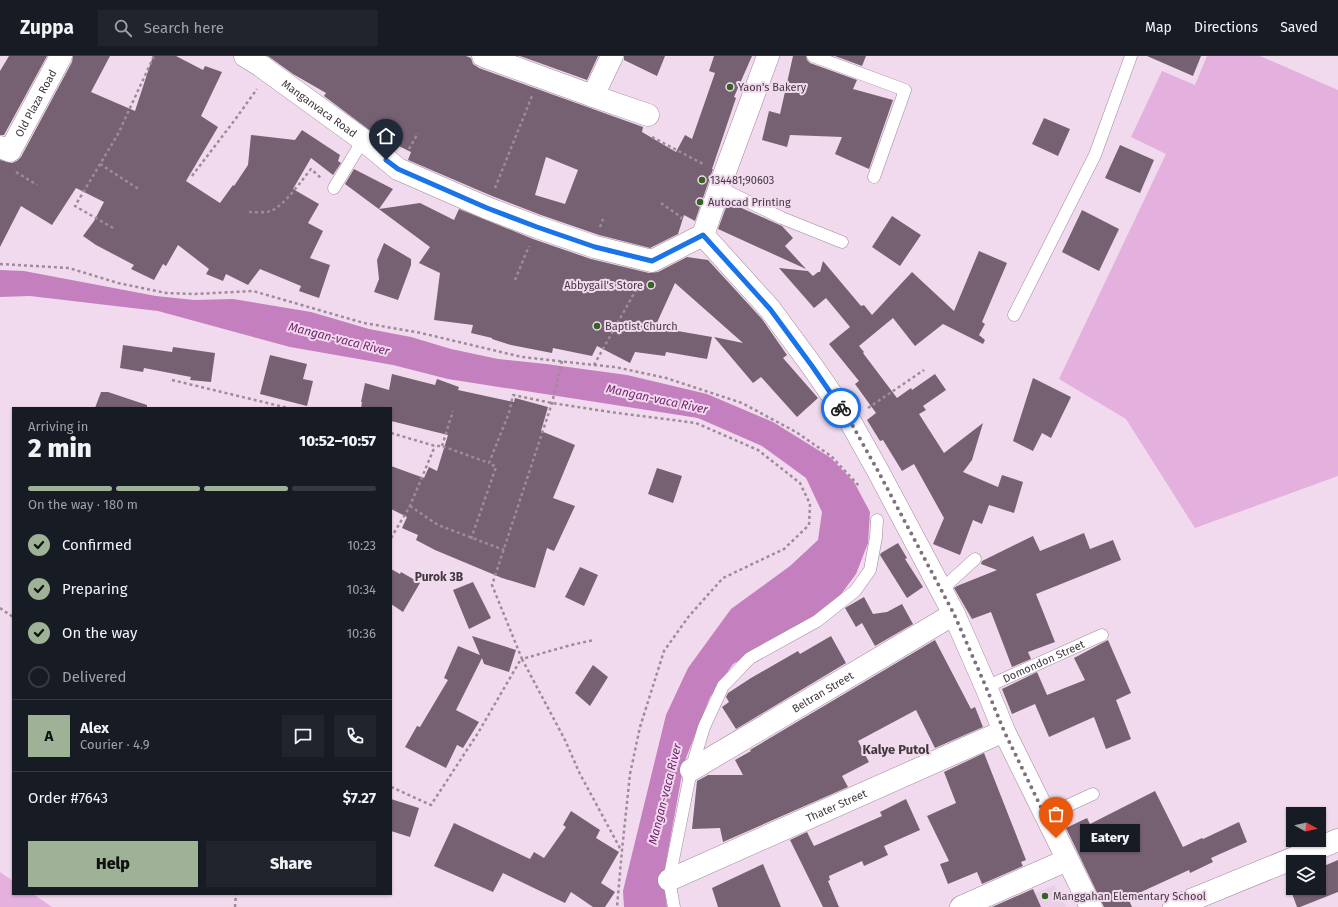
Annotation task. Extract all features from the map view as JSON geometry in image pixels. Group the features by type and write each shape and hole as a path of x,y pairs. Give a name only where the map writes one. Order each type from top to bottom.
{"street":[{"name":"Old Plaza Road","path":"5,149 61,56"},
{"name":"Manganvaca Road","path":"245,56 363,140 398,169 487,208 537,227 595,247 652,261"},
{"path":"483,56 648,115"},
{"path":"593,96 612,56"},
{"path":"652,261 703,235 768,56"},
{"path":"703,235 770,309 850,421 954,614 1004,731 1091,907"},
{"name":"Beltran Street","path":"691,770 954,614"},
{"name":"Thater Street","path":"669,880 1004,731"},
{"path":"1174,907 1338,840"},
{"path":"961,907 1067,860"}],"lane":[{"path":"812,56 905,90 874,177"},
{"path":"1014,315 1095,155 1130,56"},
{"path":"334,188 363,140"},
{"path":"722,180 782,218 842,242"},
{"path":"674,907 669,880 691,770 704,727 723,686 750,658 817,622 855,591 870,570 876,537 877,520"},
{"path":"941,590 974,559"},
{"name":"Domondon Street","path":"986,687 1102,635"},
{"path":"1045,816 1093,794"}],"path":[{"path":"113,228 75,206 118,134 154,56"},
{"path":"487,208 540,77"},
{"path":"192,176 237,118 261,83"},
{"path":"648,115 644,132 709,167 722,180"},
{"path":"100,164 140,190"},
{"path":"249,212 271,211 296,189 311,170"},
{"path":"661,203 681,217 684,245"},
{"path":"515,280 537,227"},
{"path":"594,364 652,261"},
{"path":"0,264 69,268 118,283 166,293 195,294 253,291 364,322 422,333 522,356 615,367 666,378 742,403 790,429 830,456 850,476 860,487 877,520"},
{"path":"562,360 552,403 492,585 522,659 566,740 580,774 622,850"},
{"path":"850,421 924,370"},
{"path":"172,380 284,407"},
{"path":"490,463 509,413 513,395 552,403 696,423 758,450 800,483 810,504 809,525 784,549 723,578 689,616 664,651 640,727 630,774 617,907"},
{"path":"442,446 453,411"},
{"path":"392,434 435,446 442,446 490,463 496,467 471,539"},
{"path":"392,536 410,506 435,446"},
{"path":"410,506 438,525 471,539 504,550"},
{"path":"0,608 12,617"},
{"path":"392,787 431,805 478,733 522,659 594,640"},
{"path":"235,907 236,895"}],"shaded area":[{"path":"1207,56 1260,56 1338,90 1338,476 1195,528 1126,419 1059,379 1166,154 1131,137 1162,71 1195,85"},
{"path":"0,872 12,880 12,895 34,895 52,907 0,907"},
{"name":"Manggahan Elementary School","path":"1054,885 1066,907 1004,907"}],"water":[{"name":"Mangan-vaca River","path":"0,270 24,271 156,296 194,300 233,299 311,312 369,329 411,337 451,349 498,359 627,375 707,394 773,422 831,458 854,482 870,512 868,543 856,574 836,601 798,626 733,664 710,697 684,763 663,879 667,907 624,907 623,891 666,715 688,668 731,609 790,566 818,540 822,512 806,478 762,446 698,418 448,379 393,365 290,347 158,311 30,296 0,297"}],"building":[{"path":"9,56 47,56 4,135 0,135 0,71"},
{"path":"73,56 110,56 91,92 135,111 153,56 176,56 203,70 205,66 222,72 201,116 218,127 186,181 220,203 248,165 251,135 295,140 302,130 340,155 338,161 341,163 333,175 311,158 293,189 319,204 308,223 323,231 310,258 330,265 319,298 299,291 301,286 260,269 248,285 226,274 223,281 206,274 209,269 178,245 166,266 163,264 154,280 131,269 134,265 96,245 83,236 94,221 104,202 76,188 52,225 21,206 0,247 0,160 12,163 21,157 72,62"},
{"path":"268,56 466,56 471,58 473,64 479,68 643,127 642,132 676,152 685,135 692,139 715,73 709,71 714,56 752,56 734,97 736,98 695,221 684,215 678,234 650,248 599,235 541,215 408,160 411,152 376,135 324,96 326,93 293,74","holes":["546,157 578,170 565,204 535,195"]},
{"path":"520,56 598,56 587,80"},
{"path":"624,56 665,56 657,76 624,60"},
{"path":"793,56 806,56 810,63 857,80 853,89 893,100 869,169 835,154 842,137 790,135 787,147 762,140 769,111 780,114"},
{"path":"835,56 866,56 862,66"},
{"path":"1147,56 1201,56 1193,76"},
{"path":"1044,118 1070,129 1058,156 1032,144"},
{"path":"1120,145 1154,160 1140,193 1105,178"},
{"path":"354,169 393,189 379,209 420,203 454,220 459,209 533,239 591,259 649,273 658,272 687,257 708,260 762,319 787,355 783,358 818,398 797,417 761,377 753,383 714,337 743,343 675,283 655,327 712,337 707,359 666,352 665,356 635,352 630,363 597,346 592,356 553,348 552,353 511,345 492,338 471,333 473,325 434,320 440,273 419,263 430,247 345,184"},
{"path":"728,202 782,226 793,238 785,246 806,269 718,229"},
{"path":"1082,210 1119,229 1099,271 1062,252"},
{"path":"892,216 921,235 900,266 872,247"},
{"path":"384,243 411,259 411,265 398,300 374,292 379,279 377,260"},
{"path":"979,251 1007,263 982,322 985,324 979,335 985,340 983,344 943,324 915,346 893,318 859,346 897,398 911,388 912,390 935,374 946,390 923,406 926,410 919,414 944,453 983,423 972,460 963,472 998,487 1002,475 1023,482 1014,513 989,505 982,524 973,520 960,555 933,544 944,518 914,464 902,471 883,440 880,441 867,420 876,413 855,384 859,381 829,344 850,327 826,298 814,308 779,268 808,271 813,276 820,272 823,261 861,306 864,305 872,315 912,272 954,311"},
{"path":"123,345 172,352 173,347 215,353 211,382 190,380 191,377 144,368 143,372 120,368"},
{"path":"270,355 307,364 303,379 313,381 307,406 260,394"},
{"path":"392,374 435,385 437,379 459,387 458,390 514,402 515,398 548,407 541,431 575,445 553,498 575,506 554,551 547,548 535,588 502,578 435,550 416,540 418,535 402,528 407,517 392,510 392,466 424,478 429,467 437,471 448,435 392,421 392,407 361,407 365,383 389,390"},
{"path":"1033,378 1071,397 1051,438 1042,433 1033,451 1013,441"},
{"path":"101,392 108,392 147,405 147,407 95,407"},
{"path":"657,468 682,476 673,503 648,494"},
{"path":"1084,533 1090,549 1113,540 1121,560 1036,594 1055,642 1028,652 1031,659 1012,667 991,612 972,619 954,588 997,570 981,564 982,561 1033,536 1040,551"},
{"path":"898,543 907,558 905,559 923,587 907,598 880,555"},
{"path":"580,567 598,575 584,606 565,597"},
{"path":"392,570 400,574 401,572 420,583 403,612 392,605"},
{"path":"473,582 491,618 469,629 453,590"},
{"path":"864,597 873,614 887,612 902,604 913,624 875,646 862,623 856,627 845,608"},
{"path":"472,636 516,650 509,672 484,664 482,658 456,710 479,722 463,748 457,745 446,768 405,747 417,726 420,727 448,680 444,678 458,646 480,655"},
{"path":"831,636 846,663 736,729 722,707 729,702 726,697 728,693 798,651 800,654"},
{"path":"935,640 971,709 975,707 983,727 935,748 916,710 858,741 869,762 842,776 848,787 723,842 720,828 692,829 697,781 708,775 743,775 735,760"},
{"path":"1108,640 1131,693 1116,700 1131,739 1106,749 1094,717 1049,737 1035,704 1012,714 1002,689 1037,672 1047,695 1085,680 1074,658"},
{"path":"593,665 608,677 590,706 575,693"},
{"path":"984,753 1026,860 1021,862 1023,866 982,884 977,872 948,884 940,864 949,861 927,816 956,803 944,772"},
{"path":"1155,791 1183,847 1239,822 1247,842 1211,858 1213,862 1190,873 1189,870 1128,898 1132,907 1104,907 1066,828 1087,818 1090,824"},
{"path":"392,799 419,808 410,837 392,831"},
{"path":"906,799 920,830 884,846 888,855 864,866 862,861 829,876 830,880 828,881 839,907 823,907 790,840 807,832 814,846 882,816 880,812"},
{"path":"571,811 600,830 596,838 619,852 601,883 615,892 605,907 593,907 571,892 565,903 503,873 493,892 434,866 454,823 530,859 534,852 544,858 566,827 563,825"},
{"path":"1338,860 1338,892 1297,907 1293,895 1326,895 1326,865"},
{"path":"763,864 781,907 718,907 712,888"},
{"path":"1033,889 1041,907 992,907"}],"way so far":[{"path":"841,408 878,471 954,614 1004,731 1056,838"}],"place":[{"name":"Yaon's Bakery","path":"730,87"},
{"name":"134481;90603","path":"702,180"},
{"name":"Autocad Printing","path":"700,202"},
{"name":"Abbygail's Store","path":"651,285"},
{"name":"Baptist Church","path":"597,326"},
{"name":"Eatery","path":"1056,838"},
{"name":"Manggahan Elementary School","path":"1045,896"}],"district":[{"name":"Purok 3B","path":"439,577"},
{"name":"Kalye Putol","path":"896,749"}],"route":[{"path":"386,160 398,169 426,182 537,227 595,247 652,261 703,235 770,309 841,408"}]}
